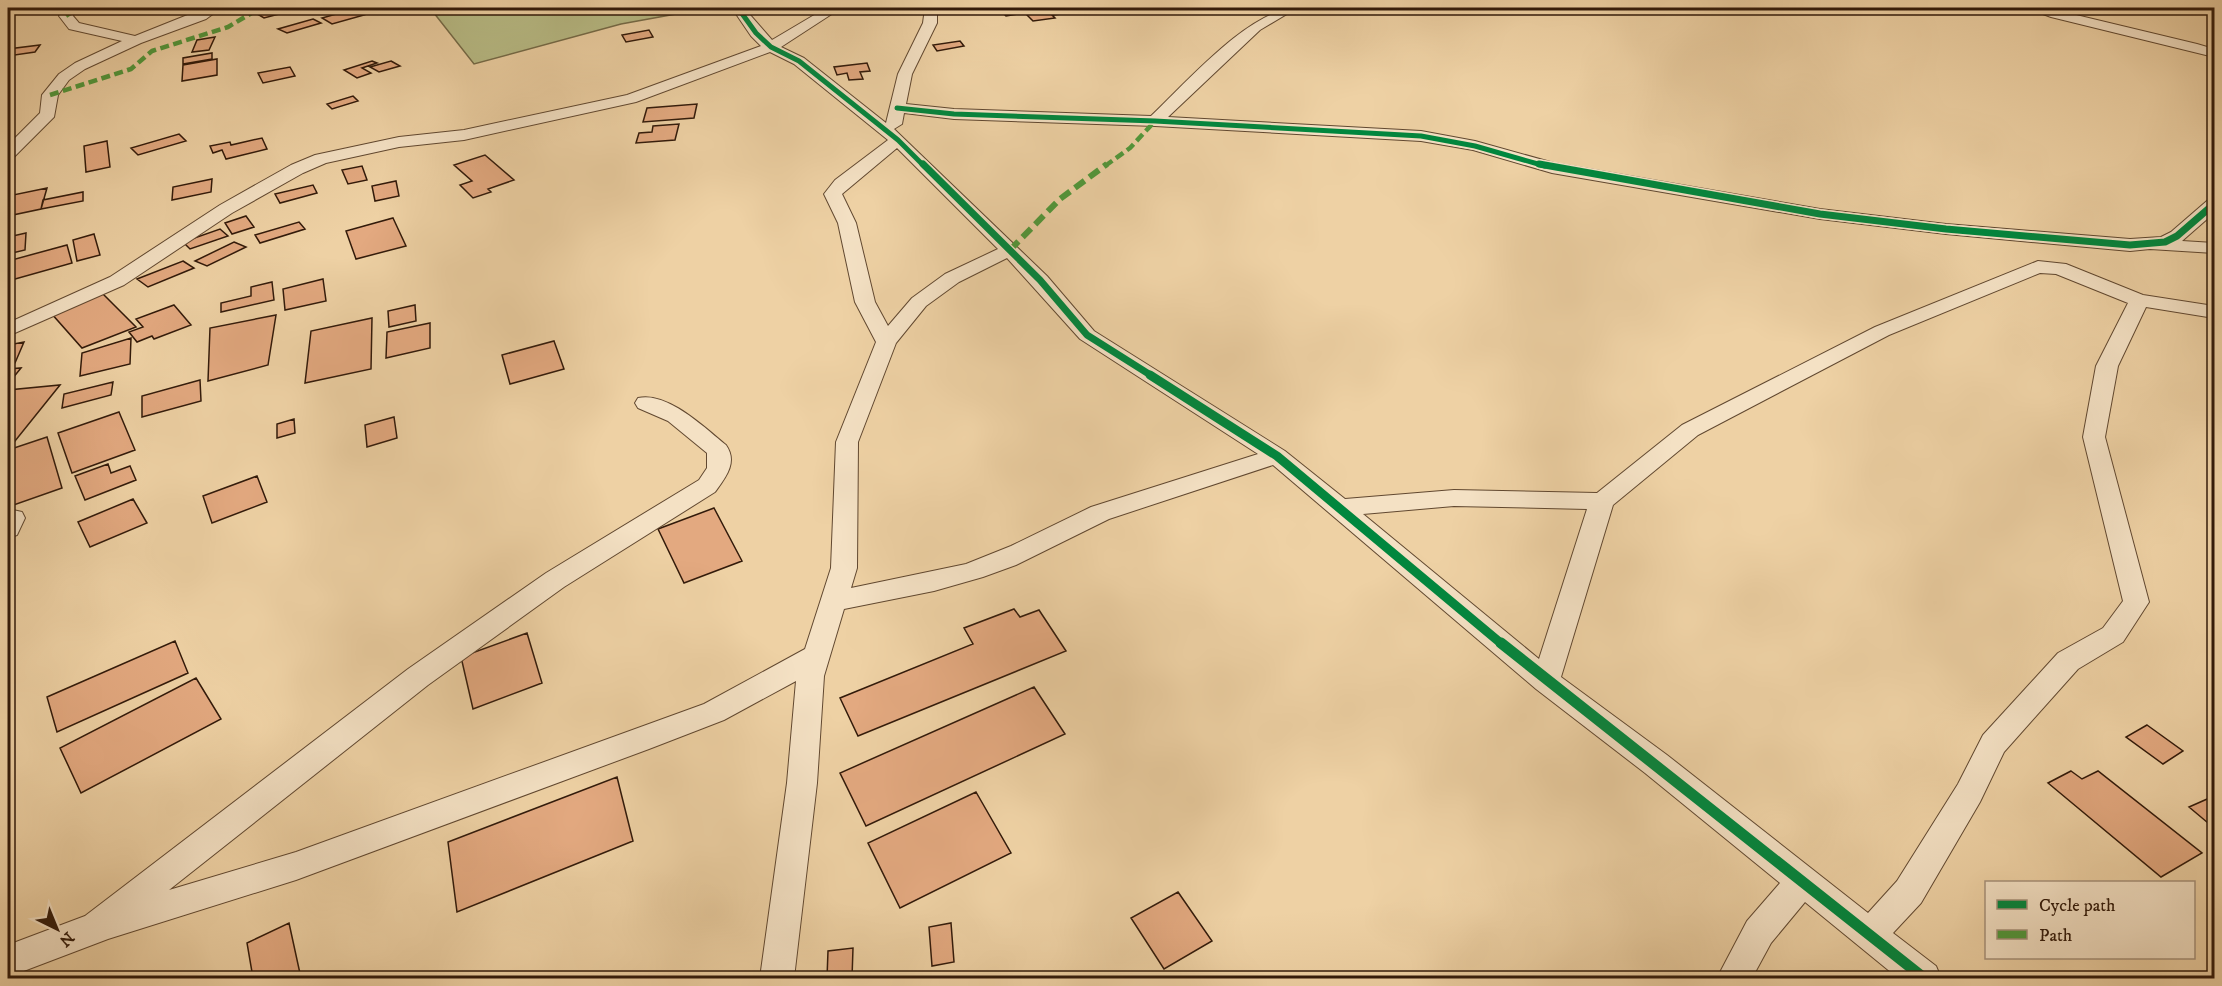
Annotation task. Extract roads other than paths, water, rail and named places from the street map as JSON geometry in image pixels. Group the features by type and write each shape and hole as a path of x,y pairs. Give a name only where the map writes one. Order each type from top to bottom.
{"street":[{"path":"69,8 66,16 74,26 136,40"},
{"path":"8,152 25,140 48,114 50,95 64,77 80,66 136,40 201,16 214,8"},
{"path":"738,8 756,33 771,46 799,61 895,137 1011,250 1087,335 1277,456 1546,681 1803,880 1924,978"},
{"path":"8,330 117,281 226,209 297,169 321,159 399,142 486,131 631,99 771,46 835,8"},
{"path":"886,342 865,302 847,224 833,194 841,184 895,137 897,108 905,74 930,23 931,8"},
{"path":"1155,121 1255,27 1291,8"},
{"path":"2034,8 2077,21 2177,41 2214,53"},
{"path":"897,108 954,114 1155,121 1421,136 1475,146 1552,168 1820,214 1946,229 2130,245 2214,248"},
{"path":"2153,245 2177,236 2214,204"},
{"path":"2059,268 2130,245"},
{"path":"777,978 802,783 810,676 844,568 847,442 886,342 919,302 952,278 1011,250"},
{"path":"1546,681 1602,501 1690,430 1882,331 2038,267 2059,268 2139,300 2214,312"},
{"path":"1869,935 1909,892 1970,793 1993,744 2068,661 2113,635 2136,602 2094,437 2107,366 2139,300"},
{"path":"96,928 418,677 555,580 707,486 720,469 718,450 676,416 646,403"},
{"path":"833,601 946,579 979,570 1016,555 1075,523 1100,513 1277,456"},
{"path":"1341,508 1454,498 1602,501"},
{"path":"8,961 96,928 297,867 714,712 815,656"},
{"path":"1734,978 1759,932 1803,880"}]}
